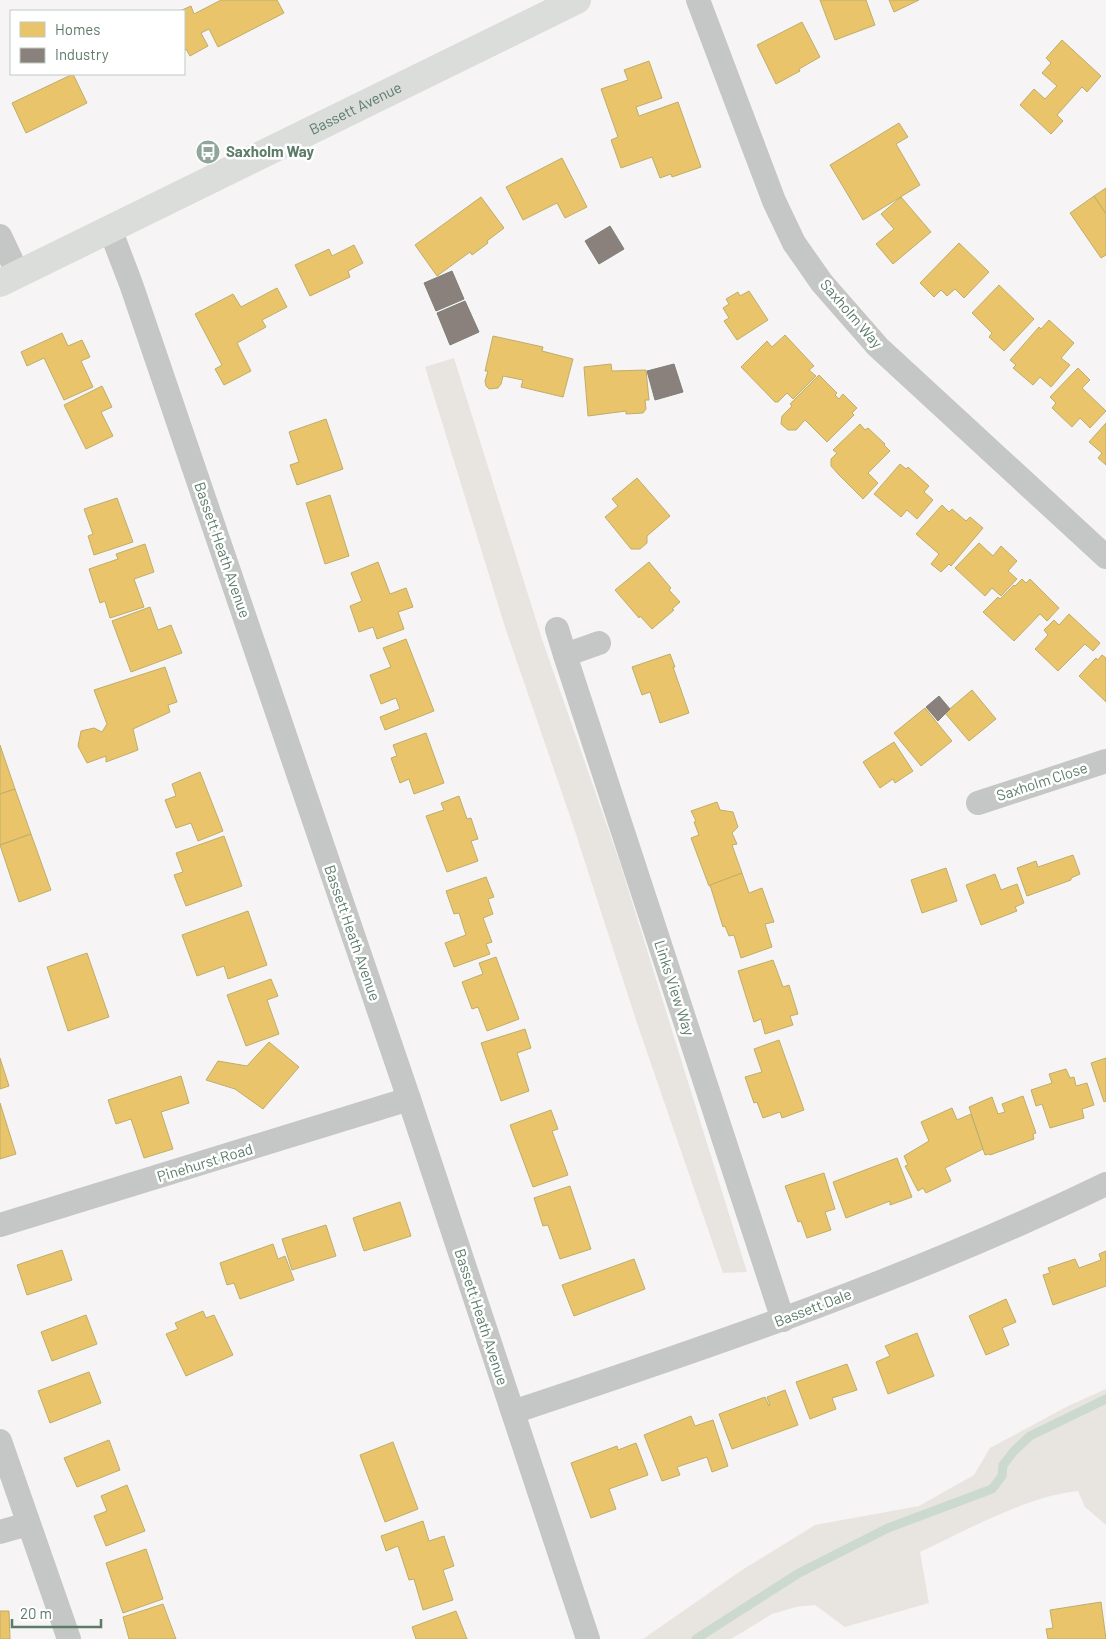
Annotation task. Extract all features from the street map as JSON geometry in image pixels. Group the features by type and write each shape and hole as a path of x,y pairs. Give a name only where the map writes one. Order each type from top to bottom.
{"main road":[{"name":"Bassett Avenue","path":"9,279 577,0"}],"street":[{"name":"Saxholm Way","path":"698,0 774,201 794,243 822,284 878,347 1106,557"},
{"name":"Bassett Heath Avenue","path":"110,229 134,293 409,1099 588,1639"},
{"path":"0,236 9,279"},
{"name":"Links View Way","path":"557,629 783,1320"},
{"path":"565,655 599,643"},
{"name":"Saxholm Close","path":"978,803 1106,761"},
{"name":"Pinehurst Road","path":"0,1225 409,1099"},
{"name":"Bassett Dale","path":"513,1412 783,1320 916,1269 1048,1212 1106,1184"},
{"path":"0,1442 69,1639"},
{"path":"0,1532 28,1524"}],"shaded area":[{"path":"454,358 541,636 621,866 747,1272 723,1273 637,1023 573,825 505,627 425,367"},
{"path":"1106,1389 1106,1525 1085,1507 1078,1491 1058,1494 998,1515 920,1552 929,1603 845,1627 815,1605 796,1607 772,1614 731,1639 643,1639 742,1570 815,1525 919,1506 974,1475 990,1448 1068,1406"}],"building: Homes":[{"path":"221,0 277,0 284,13 218,47 209,29 201,33 208,46 190,56 185,50 185,10 182,10 191,6 194,14"},
{"path":"820,0 866,0 875,25 835,40"},
{"path":"889,0 919,0 894,12"},
{"path":"802,22 820,57 776,84 757,45"},
{"path":"1062,40 1101,76 1087,92 1082,87 1057,115 1063,121 1051,134 1020,105 1034,89 1045,99 1057,86 1042,73 1051,63 1046,58"},
{"path":"649,61 662,98 636,107 639,116 678,102 701,167 672,177 671,174 660,178 652,157 621,168 611,140 618,137 601,89 628,80 624,70"},
{"path":"73,75 87,103 26,133 12,103"},
{"path":"899,123 908,137 896,144 920,185 863,220 830,165"},
{"path":"562,158 587,207 565,218 557,203 523,220 506,187"},
{"path":"1106,188 1106,214 1094,196"},
{"path":"1094,196 1106,214 1106,255 1101,258 1070,213"},
{"path":"481,197 504,228 472,255 470,252 437,276 415,245"},
{"path":"901,197 931,232 893,264 876,244 894,229 881,214"},
{"path":"959,243 989,272 964,298 955,289 947,296 941,290 934,297 920,283"},
{"path":"354,245 363,263 348,271 350,277 310,296 295,265 329,249 332,256"},
{"path":"999,285 1034,319 1004,351 989,337 992,333 972,313"},
{"path":"277,288 287,307 262,320 266,327 237,343 251,371 224,385 215,369 222,365 195,314 233,294 241,307"},
{"path":"749,291 768,320 737,340 724,321 729,318 723,308 729,304 726,299 738,292 740,296"},
{"path":"1049,320 1074,343 1061,358 1070,365 1051,387 1040,377 1033,385 1013,368 1016,365 1010,360 1039,327 1041,329"},
{"path":"62,333 68,346 82,340 90,357 81,361 93,387 64,400 44,358 27,366 21,352"},
{"path":"785,335 814,366 809,370 816,376 793,399 787,393 778,402 775,402 741,367 767,341 772,347"},
{"path":"493,336 543,347 542,351 573,359 563,397 521,387 523,380 503,376 498,388 489,389 485,381 488,371 485,371"},
{"path":"611,364 612,371 646,370 649,400 645,400 646,409 643,413 626,414 626,411 588,416 584,367"},
{"path":"1078,368 1090,380 1082,388 1106,411 1090,428 1080,418 1072,427 1052,408 1056,403 1050,397"},
{"path":"819,375 837,393 835,395 839,399 843,394 857,408 852,413 854,415 827,442 805,420 796,430 788,430 781,424 782,416 792,406 790,404"},
{"path":"102,386 112,407 101,412 113,436 86,449 64,405"},
{"path":"326,419 343,469 297,485 290,465 299,462 289,432"},
{"path":"1106,423 1106,465 1098,458 1102,453 1089,442"},
{"path":"860,424 865,430 868,428 890,451 868,473 878,483 863,499 831,466 831,459 837,453 833,450"},
{"path":"900,464 906,469 908,467 929,486 924,492 933,500 917,519 907,510 901,517 874,494"},
{"path":"637,478 670,516 647,536 647,543 640,549 631,549 605,517 618,506 612,499"},
{"path":"330,495 349,556 325,564 306,503"},
{"path":"117,498 133,542 94,555 88,536 93,534 84,509"},
{"path":"942,505 949,512 952,509 966,521 970,517 983,528 951,566 949,564 941,572 931,564 939,554 916,534"},
{"path":"979,543 993,556 1001,546 1017,561 1008,571 1017,579 1001,596 992,588 985,596 955,568"},
{"path":"145,544 154,572 134,579 144,607 110,618 105,601 100,603 89,569 118,559 116,554"},
{"path":"378,562 390,594 406,588 413,607 398,612 404,629 377,639 373,627 359,632 350,606 362,601 351,573"},
{"path":"649,562 680,602 672,609 674,610 652,629 640,616 639,618 615,590"},
{"path":"1022,579 1026,583 1030,579 1059,608 1047,621 1040,614 1014,641 983,612 998,597 1000,599"},
{"path":"150,607 158,630 171,625 182,653 131,672 112,621"},
{"path":"1069,614 1100,643 1093,651 1085,644 1058,671 1035,649 1048,635 1044,630 1054,620 1059,625"},
{"path":"406,639 434,711 385,730 380,717 400,709 396,698 381,704 370,675 391,667 383,648"},
{"path":"670,654 689,713 660,723 650,692 642,695 632,667"},
{"path":"1102,655 1106,658 1106,702 1079,676 1096,658 1098,660"},
{"path":"165,667 177,702 168,705 170,712 133,729 138,750 106,762 106,756 87,763 78,746 81,731 94,728 102,732 107,724 94,690"},
{"path":"972,690 996,719 969,741 945,713"},
{"path":"925,708 952,741 921,766 894,733"},
{"path":"426,733 444,783 414,794 409,779 400,783 391,758 397,756 393,745"},
{"path":"894,742 913,771 895,783 893,779 880,788 863,762"},
{"path":"0,745 15,789 0,794"},
{"path":"200,772 223,831 198,841 191,823 176,828 165,800 176,796 172,784"},
{"path":"15,789 31,834 0,845 0,794"},
{"path":"459,796 467,819 471,818 478,839 471,841 478,861 447,872 426,816 444,810 441,803"},
{"path":"717,802 720,810 733,812 738,827 732,833 737,844 732,845 742,873 709,886 691,838 699,835 694,822 696,821 691,811"},
{"path":"31,834 51,890 19,902 0,845"},
{"path":"224,836 242,886 186,906 174,875 183,872 176,853"},
{"path":"1073,855 1080,874 1071,878 1071,880 1027,896 1017,868 1036,861 1038,867"},
{"path":"946,868 957,901 922,913 911,880"},
{"path":"742,873 749,893 762,888 774,922 765,924 772,947 741,958 734,935 729,936 725,926 723,927 710,885"},
{"path":"995,874 1001,890 1017,884 1024,903 1015,907 1017,911 981,925 966,885"},
{"path":"486,877 494,897 488,899 493,914 483,918 492,942 486,944 490,954 454,967 445,943 466,935 459,913 454,914 446,891"},
{"path":"248,911 267,965 228,979 224,966 197,976 182,935"},
{"path":"87,953 109,1017 68,1031 47,967"},
{"path":"496,957 519,1019 487,1031 478,1007 472,1009 462,982 483,974 479,963"},
{"path":"773,960 783,987 789,985 798,1014 790,1016 793,1025 765,1034 761,1019 754,1022 738,971"},
{"path":"271,979 278,996 267,1000 279,1034 246,1046 227,995"},
{"path":"525,1029 531,1048 517,1053 529,1091 501,1101 481,1043"},
{"path":"779,1040 804,1110 782,1118 780,1112 763,1118 757,1102 754,1103 745,1077 762,1072 754,1049"},
{"path":"269,1042 299,1067 263,1109 235,1089 206,1080 218,1061 247,1066"},
{"path":"0,1058 9,1086 0,1089"},
{"path":"1106,1058 1106,1101 1104,1102 1091,1063"},
{"path":"1066,1069 1070,1078 1074,1077 1076,1086 1087,1083 1094,1105 1082,1109 1084,1118 1050,1128 1042,1104 1036,1106 1031,1090 1052,1083 1049,1074"},
{"path":"181,1076 189,1103 161,1112 173,1149 144,1158 131,1119 116,1124 108,1100"},
{"path":"1023,1096 1036,1133 1033,1134 1034,1139 990,1155 985,1155 969,1107 992,1097 998,1114 1005,1112 1002,1104"},
{"path":"0,1103 16,1154 0,1159"},
{"path":"952,1108 957,1120 971,1114 983,1149 945,1168 951,1181 926,1193 923,1188 918,1191 905,1166 908,1165 904,1156 929,1141 921,1122"},
{"path":"551,1110 558,1129 552,1131 568,1175 533,1187 510,1125"},
{"path":"897,1158 912,1197 890,1205 890,1201 846,1218 833,1182"},
{"path":"824,1173 835,1209 825,1212 831,1230 807,1238 801,1221 798,1222 785,1186"},
{"path":"570,1186 591,1249 560,1259 548,1225 543,1226 534,1198"},
{"path":"400,1202 411,1236 364,1251 353,1218"},
{"path":"326,1225 336,1256 292,1270 282,1239"},
{"path":"273,1244 278,1259 285,1256 294,1280 240,1299 234,1283 227,1285 220,1263"},
{"path":"62,1250 72,1280 27,1295 17,1265"},
{"path":"1106,1251 1106,1286 1053,1305 1043,1275 1050,1273 1048,1268 1075,1259 1079,1268 1101,1260 1099,1254"},
{"path":"634,1259 645,1289 574,1316 562,1285"},
{"path":"1006,1299 1016,1322 1002,1328 1009,1345 986,1355 969,1316"},
{"path":"203,1311 206,1318 214,1315 233,1355 186,1376 166,1334 178,1329 175,1323"},
{"path":"86,1315 97,1344 52,1361 41,1332"},
{"path":"917,1333 934,1376 888,1394 876,1362 890,1356 885,1346"},
{"path":"847,1364 857,1390 832,1398 836,1409 810,1419 796,1382"},
{"path":"89,1372 101,1403 50,1423 38,1391"},
{"path":"785,1390 798,1425 732,1449 719,1414 765,1397 769,1406 767,1397"},
{"path":"691,1416 695,1426 713,1420 728,1466 712,1472 707,1457 677,1467 680,1475 662,1481 644,1435"},
{"path":"109,1440 120,1470 77,1487 64,1458"},
{"path":"393,1442 418,1509 385,1522 360,1455"},
{"path":"636,1443 648,1475 609,1489 616,1509 591,1518 571,1463 617,1446 618,1450"},
{"path":"127,1485 145,1531 106,1546 94,1516 107,1511 101,1496"},
{"path":"423,1521 429,1541 444,1536 454,1566 443,1570 453,1600 423,1610 414,1579 409,1580 398,1546 386,1551 381,1536"},
{"path":"146,1549 163,1599 123,1613 106,1563"},
{"path":"1101,1602 1106,1639 1048,1639 1046,1629 1053,1628 1050,1610"},
{"path":"163,1604 176,1639 129,1639 123,1617"},
{"path":"0,1611 9,1611 10,1639 0,1639"},
{"path":"456,1611 467,1639 416,1639 412,1627"}],"building: Industry":[{"path":"610,226 624,249 599,264 585,241"},
{"path":"452,271 464,299 436,311 424,283"},
{"path":"465,301 479,332 450,345 437,313"},
{"path":"674,364 683,392 655,400 647,371"},
{"path":"939,696 950,709 938,721 926,707"}],"waterway":[{"path":"696,1639 799,1573 888,1528 992,1489 1002,1476 1003,1465 1030,1436 1106,1399"}],"place":[{"name":"Saxholm Way","path":"208,152"}]}
